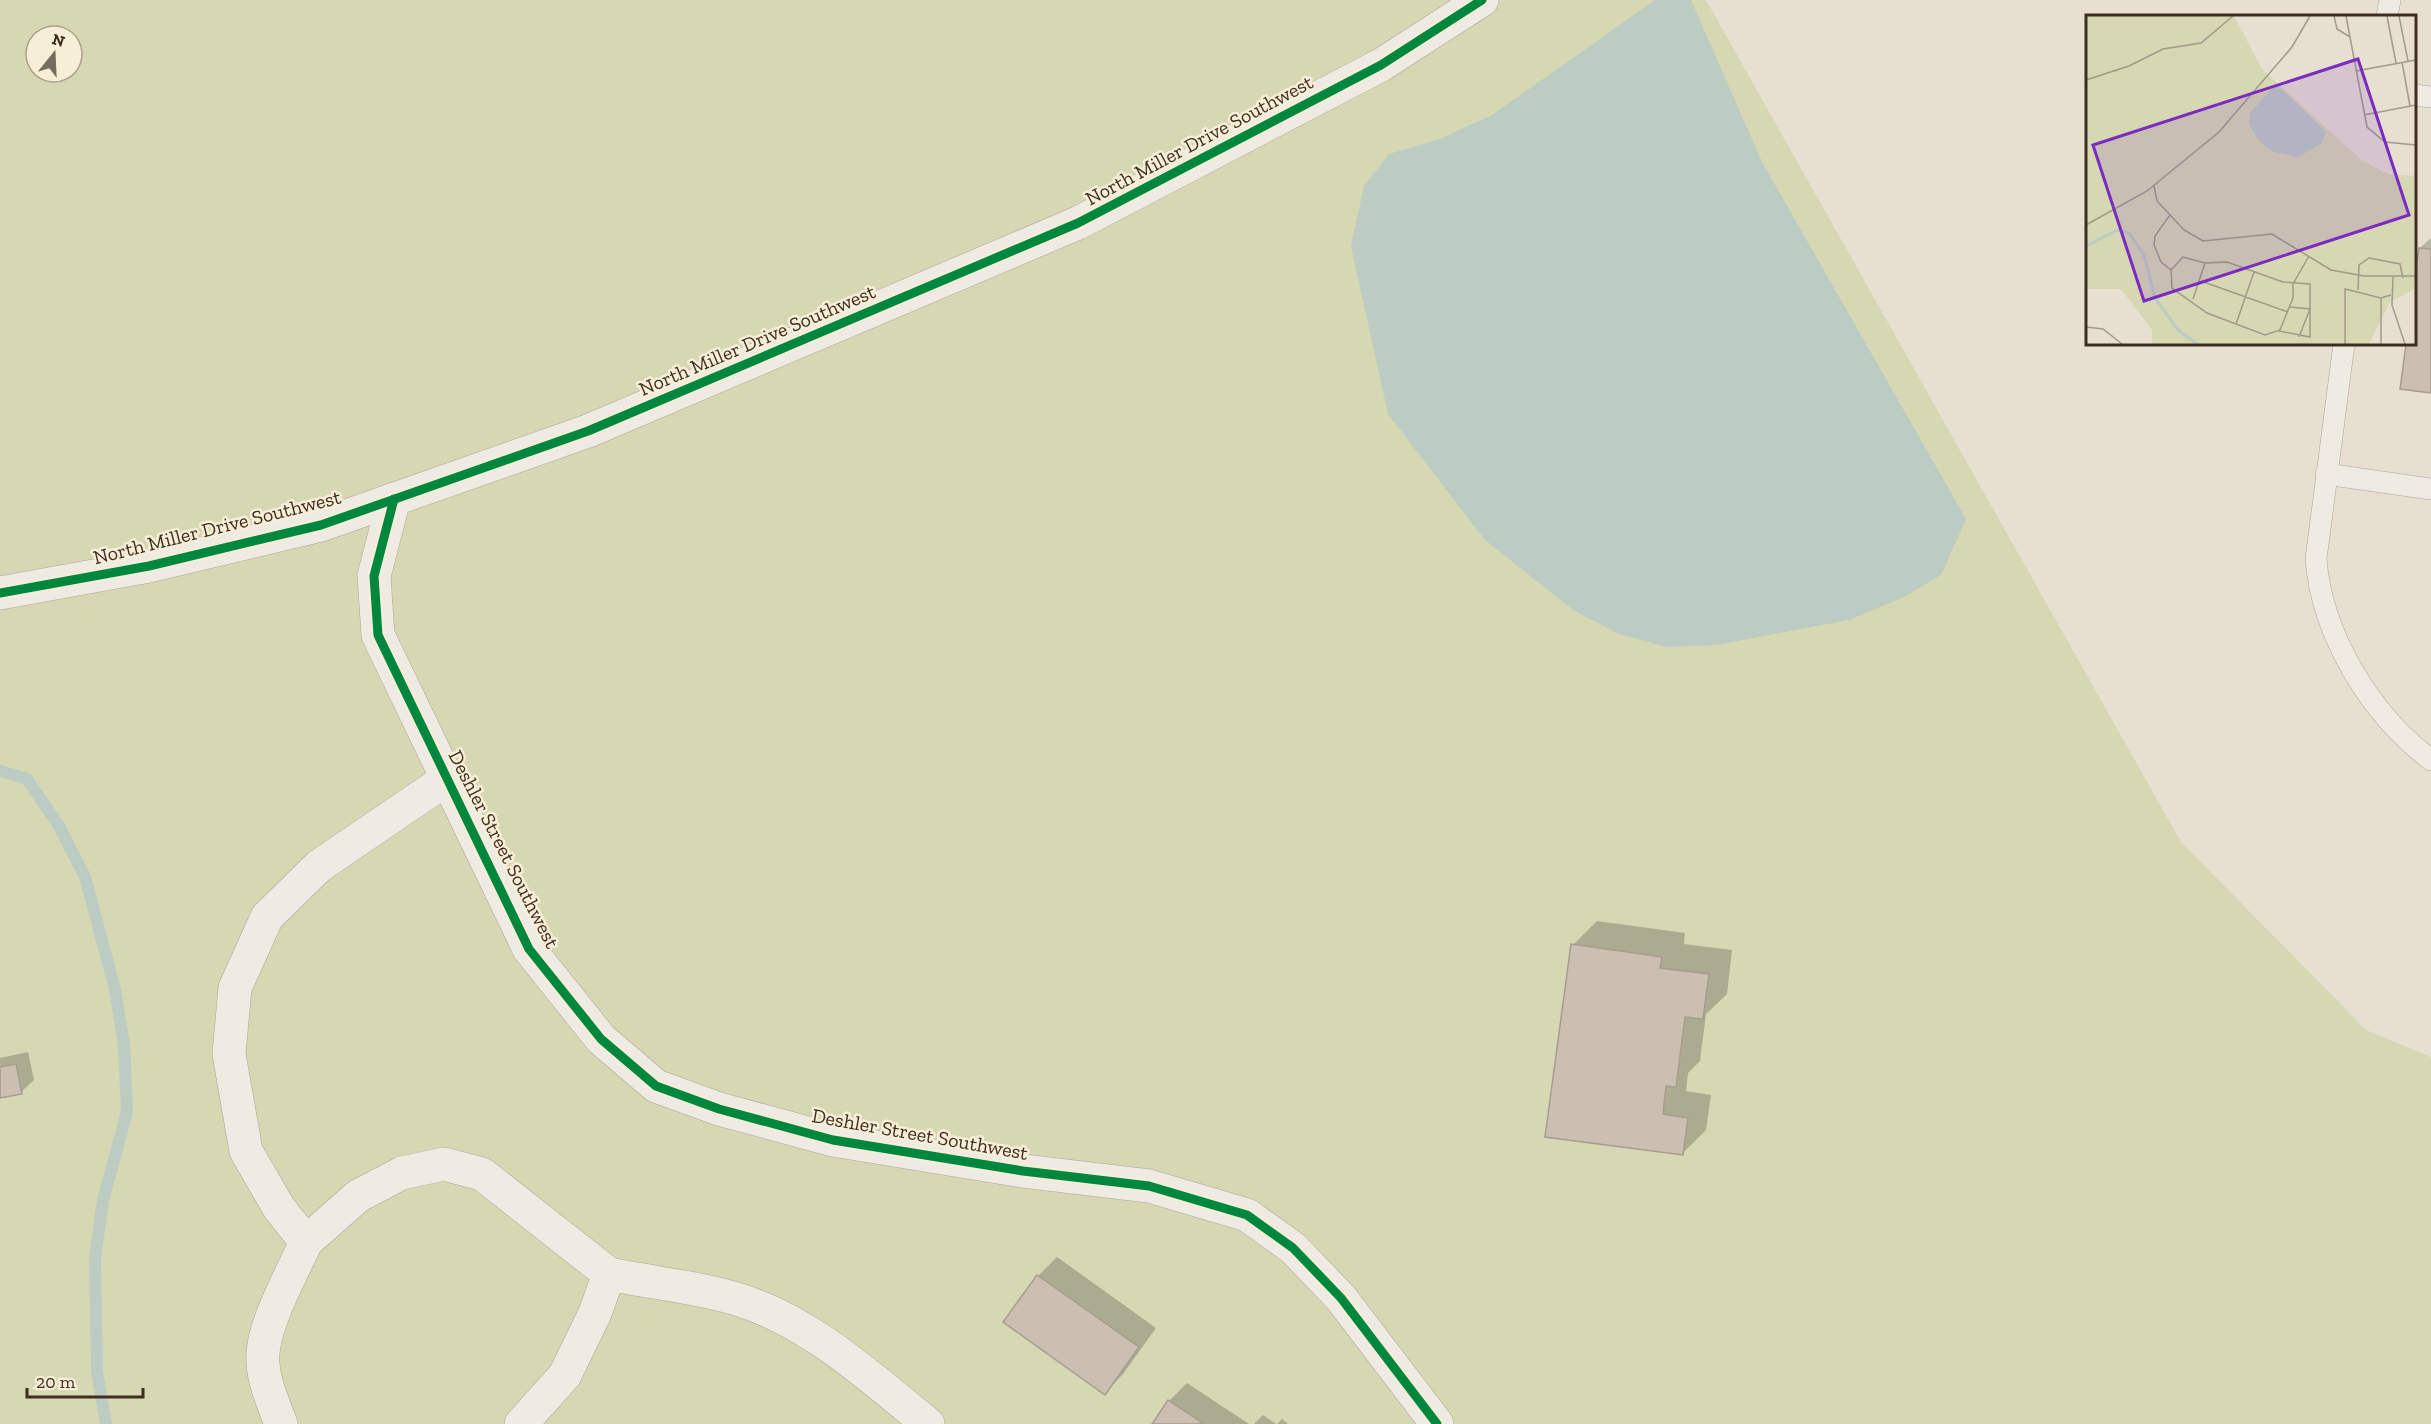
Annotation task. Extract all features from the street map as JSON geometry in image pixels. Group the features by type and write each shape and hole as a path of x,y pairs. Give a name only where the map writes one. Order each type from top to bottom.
{"street":[{"name":"North Miller Drive Southwest","path":"0,593 149,566 321,525 588,431 1078,223 1381,66 1482,0"},
{"name":"Deshler Street Southwest","path":"394,499 374,576 378,634 529,949 601,1039 656,1086 719,1109 832,1140 1023,1171 1149,1186 1247,1215 1293,1248 1341,1298 1437,1424"},
{"path":"306,1242 279,1208 246,1151 229,1054 235,988 267,917 319,866 447,779"},
{"path":"281,1424 269,1392 263,1353 278,1302 306,1242 358,1196 402,1173 444,1164 482,1174 609,1274 740,1300 794,1322 928,1424"},
{"path":"534,1420 565,1375 595,1314 609,1274"}],"lane":[{"path":"2387,15 2390,0"},
{"path":"2416,95 2431,97"},
{"path":"2344,345 2316,559 2318,587 2326,613 2353,669 2374,700 2398,729 2431,760"},
{"path":"2326,474 2431,489"}],"green space":[{"path":"0,0 1706,0 2181,842 2366,1030 2431,1057 2431,1424 0,1424"}],"shaded area":[{"path":"1655,0 1691,0 1762,162 1966,519 1941,575 1904,597 1849,620 1716,645 1667,647 1619,634 1573,610 1485,540 1388,414 1351,246 1364,186 1389,154 1440,139 1492,115"}],"building":[{"path":"2419,248 2431,249 2431,393 2400,389 2406,345 2416,345 2416,268"},
{"path":"1571,944 1662,957 1660,968 1709,974 1703,1019 1685,1017 1676,1087 1666,1086 1663,1114 1688,1118 1683,1155 1545,1137"},
{"path":"16,1064 22,1094 0,1098 0,1067"},
{"path":"1037,1275 1139,1347 1105,1395 1003,1322"},
{"path":"1168,1400 1204,1424 1152,1424"}],"waterway":[{"path":"0,771 27,779 59,826 85,877 115,989 124,1045 127,1112 103,1200 95,1258 97,1372 106,1424"}],"cycle path":[{"path":"0,593 149,566 321,525 588,431 1078,223 1381,65 1482,0"},
{"path":"394,499 374,576 378,635 529,949 601,1039 656,1086 719,1109 833,1140 1023,1171 1149,1186 1247,1215 1293,1248 1341,1298 1437,1424"}]}
